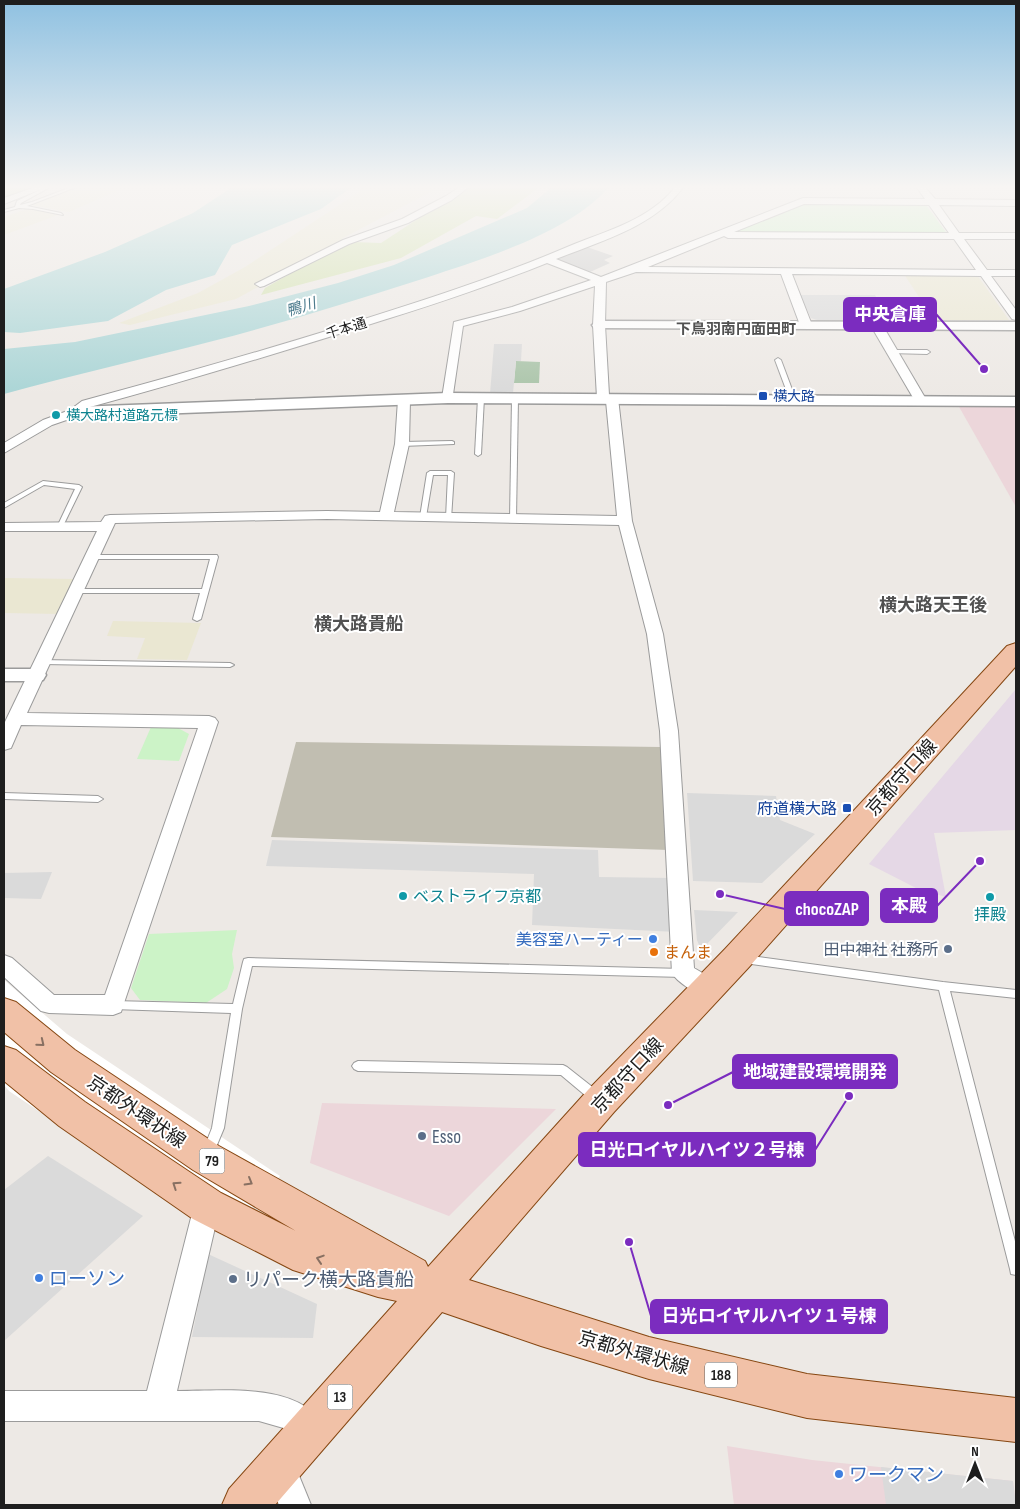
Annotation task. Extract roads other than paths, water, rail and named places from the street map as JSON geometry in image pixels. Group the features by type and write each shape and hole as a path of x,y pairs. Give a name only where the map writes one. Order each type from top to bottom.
{"main road":[{"name":"京都守口線","path":"244,1505 601,1101 695,980 737,958 1016,651"},
{"name":"京都外環状線","path":"4,1012 63,1061 206,1158 435,1289"},
{"name":"京都外環状線","path":"4,1061 72,1114 207,1206 293,1250 378,1277 435,1289 541,1325 649,1358 807,1396 1016,1420"}],"street":[{"path":"260,284 316,256"},
{"name":"千本通","path":"4,449 49,422 76,412 77,409 86,404 213,370 448,297 556,256"},
{"path":"448,398 458,324 516,309 631,270 665,256"},
{"path":"972,256 1016,317"},
{"path":"548,260 601,280"},
{"path":"631,270 1016,273"},
{"path":"785,271 806,326"},
{"path":"601,280 599,325 608,398 625,521 655,634 669,731 695,980"},
{"path":"599,325 1016,326"},
{"path":"877,326 921,401"},
{"path":"76,412 448,398 1016,402"},
{"path":"386,516 402,444 404,400"},
{"path":"4,744 110,519 327,515 625,521"},
{"path":"4,527 107,526"},
{"path":"4,674 39,669"},
{"path":"4,964 49,1004 113,1005 209,722 15,719"},
{"path":"160,1405 207,1206"},
{"path":"4,1406 259,1406 296,1417 310,1430"},
{"path":"279,1466 295,1505"}],"lane":[{"path":"892,352 927,352"},
{"path":"778,360 793,400"},
{"path":"478,454 480,398"},
{"path":"513,519 514,398"},
{"path":"402,444 452,443"},
{"path":"423,517 430,472 452,473 449,518"},
{"path":"4,506 43,483 79,487 60,526"},
{"path":"92,557 214,558 197,619"},
{"path":"76,591 205,591"},
{"path":"39,669 230,665"},
{"path":"4,796 98,799"},
{"path":"737,958 1016,994"},
{"path":"206,1158 218,1128 237,1009 248,962 695,980"},
{"path":"943,986 1016,1269"},
{"path":"113,1005 237,1009"},
{"path":"358,1066 563,1070 601,1101"}],"water":[{"path":"93,256 226,256 215,275 166,290 108,321 20,333 4,332 4,289"},
{"name":"鴨川","path":"414,256 488,256 265,327 4,394 4,349 75,342 249,306 338,283"}],"place":[{"name":"中央倉庫","path":"984,369"},
{"name":"横大路","path":"763,396"},
{"name":"横大路村道路元標","path":"56,415"},
{"name":"府道横大路","path":"847,808"},
{"name":"本殿","path":"980,861"},
{"name":"chocoZAP","path":"720,894"},
{"name":"ベストライフ京都","path":"403,896"},
{"name":"拝殿","path":"990,897"},
{"name":"美容室ハーティー","path":"653,939"},
{"name":"田中神社 社務所","path":"948,949"},
{"name":"まんま","path":"654,952"},
{"name":"日光ロイヤルハイツ２号棟","path":"849,1096"},
{"name":"地域建設環境開発","path":"668,1105"},
{"name":"Esso","path":"422,1136"},
{"name":"日光ロイヤルハイツ１号棟","path":"629,1242"},
{"name":"ローソン","path":"39,1278"},
{"name":"リパーク横大路貴船","path":"233,1279"},
{"name":"ワークマン","path":"839,1474"}],"district":[{"name":"下鳥羽南円面田町","path":"736,329"},
{"name":"横大路天王後","path":"933,605"},
{"name":"横大路貴船","path":"359,624"}]}
